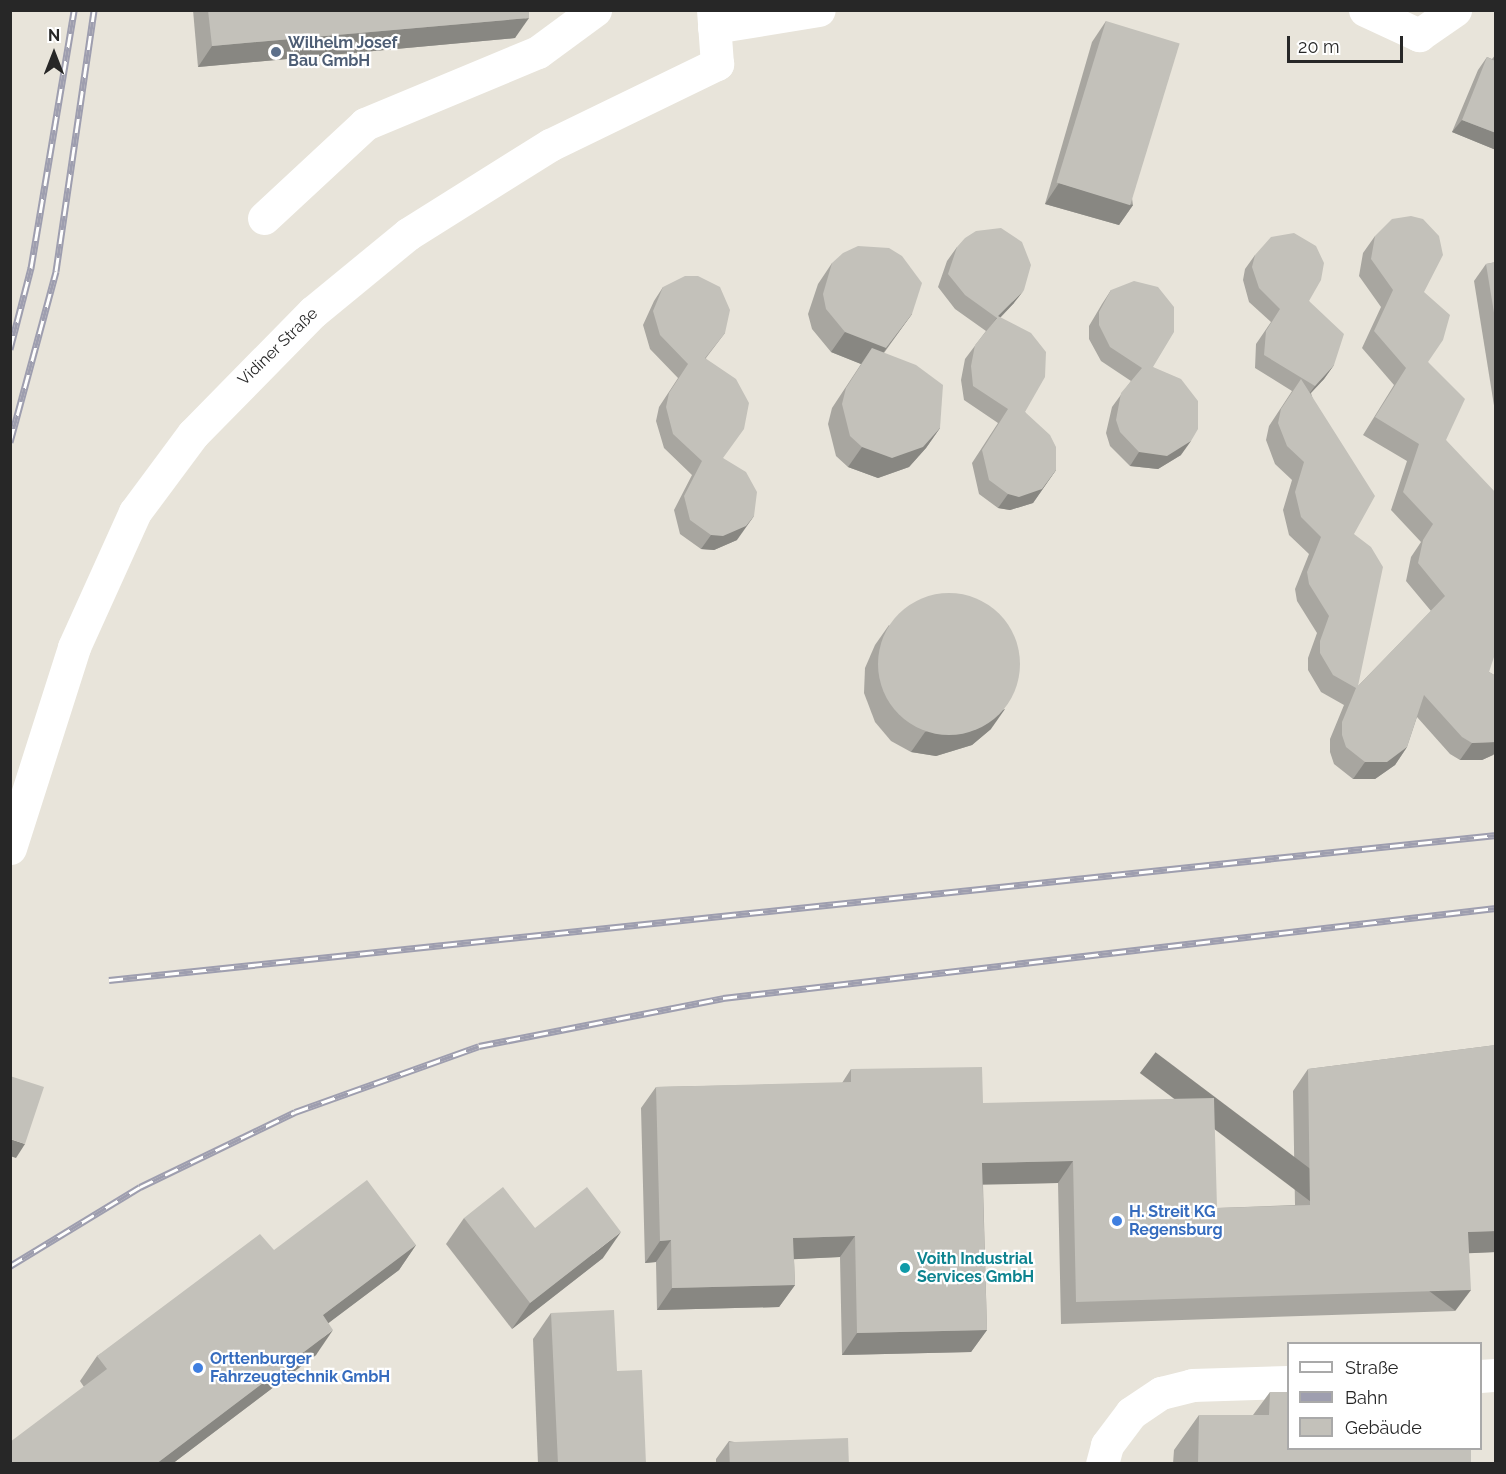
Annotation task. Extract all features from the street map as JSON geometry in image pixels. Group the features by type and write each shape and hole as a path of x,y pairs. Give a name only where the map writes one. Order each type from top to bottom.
{"street":[{"path":"264,218 365,124 538,52 595,10"},
{"path":"713,19 819,10"},
{"path":"1365,10 1419,35 1455,10"},
{"name":"Vidiner Straße","path":"10,848 74,647 135,512 193,434 313,312 408,234 550,145 717,64 713,19"},
{"path":"1102,1464 1107,1445 1131,1413 1161,1393 1192,1385 1287,1382"}],"building":[{"path":"208,10 529,10 529,18 212,46"},
{"path":"1106,21 1180,44 1130,205 1057,183"},
{"path":"1487,57 1496,60 1496,133 1462,120"},
{"path":"1411,216 1423,219 1439,236 1443,255 1424,292 1450,315 1443,340 1428,362 1465,399 1446,440 1496,493 1496,651 1489,672 1496,676 1496,742 1472,743 1462,737 1424,695 1407,747 1387,762 1365,762 1346,747 1342,735 1342,722 1356,688 1333,675 1320,653 1320,641 1329,616 1309,584 1307,572 1321,537 1301,517 1295,492 1304,462 1287,446 1278,423 1281,409 1301,379 1375,496 1354,534 1371,547 1383,567 1358,686 1445,596 1418,563 1423,540 1433,524 1403,492 1419,444 1375,417 1406,368 1374,331 1393,290 1371,259 1375,236 1392,219"},
{"path":"1001,228 1022,242 1031,265 1024,290 998,316 1031,333 1046,352 1045,377 1025,412 1050,435 1056,447 1056,470 1042,489 1019,497 1008,494 989,480 982,450 1008,409 973,386 971,366 975,345 997,318 965,295 948,274 957,247 965,238 976,231"},
{"path":"1294,233 1316,246 1324,263 1321,280 1309,301 1344,334 1334,365 1315,386 1264,355 1266,331 1280,309 1259,288 1252,267 1255,255 1271,237"},
{"path":"858,246 889,248 902,256 922,283 912,314 886,348 845,332 826,309 823,294 832,263 843,253"},
{"path":"1496,262 1496,325 1486,264"},
{"path":"685,276 698,276 720,287 730,310 725,333 705,358 736,379 749,403 744,429 723,458 746,472 757,492 754,516 746,526 723,536 711,535 690,520 684,496 702,461 673,434 666,407 669,393 688,364 660,335 653,311 663,287"},
{"path":"1134,281 1158,287 1174,307 1174,332 1153,367 1181,379 1198,401 1198,429 1191,441 1167,456 1139,452 1120,432 1116,420 1121,393 1142,368 1110,347 1099,325 1099,312 1111,290"},
{"path":"872,348 916,365 943,385 940,428 923,447 892,458 862,447 850,436 842,404 846,388"},
{"path":"949,593 976,599 999,614 1014,637 1020,664 1014,691 999,714 976,729 949,735 922,729 899,714 884,691 878,664 884,637 899,614 922,599"},
{"path":"1496,1045 1496,1231 1468,1232 1471,1290 1076,1302 1073,1161 982,1163 987,1330 857,1333 855,1236 793,1238 795,1285 672,1288 671,1240 660,1241 656,1087 851,1082 851,1069 982,1067 983,1103 1214,1098 1217,1208 1310,1205 1308,1069"},
{"path":"10,1076 44,1087 25,1144 10,1139"},
{"name":"Orttenburger Fahrzeugtechnik GmbH","path":"367,1180 416,1245 323,1315 333,1330 156,1464 10,1464 10,1442 107,1369 97,1356 260,1234 274,1250"},
{"path":"503,1187 535,1228 587,1187 621,1232 530,1303 464,1218"},
{"path":"614,1310 617,1371 642,1370 646,1464 558,1464 551,1313"},
{"path":"1270,1392 1287,1392 1287,1450 1471,1450 1471,1464 1198,1464 1199,1415 1269,1415"},
{"path":"848,1438 849,1464 730,1464 729,1442"}],"railway":[{"path":"10,349 31,268 74,10"},
{"path":"10,442 56,271 94,10"},
{"path":"109,980 1496,835"},
{"path":"10,1266 140,1187 295,1112 479,1046 723,998 1496,908"}],"place":[{"name":"Wilhelm Josef Bau GmbH","path":"276,52"},
{"name":"H. Streit KG Regensburg","path":"1117,1221"},
{"name":"Voith Industrial Services GmbH","path":"905,1268"},
{"name":"Orttenburger Fahrzeugtechnik GmbH","path":"198,1368"}]}
